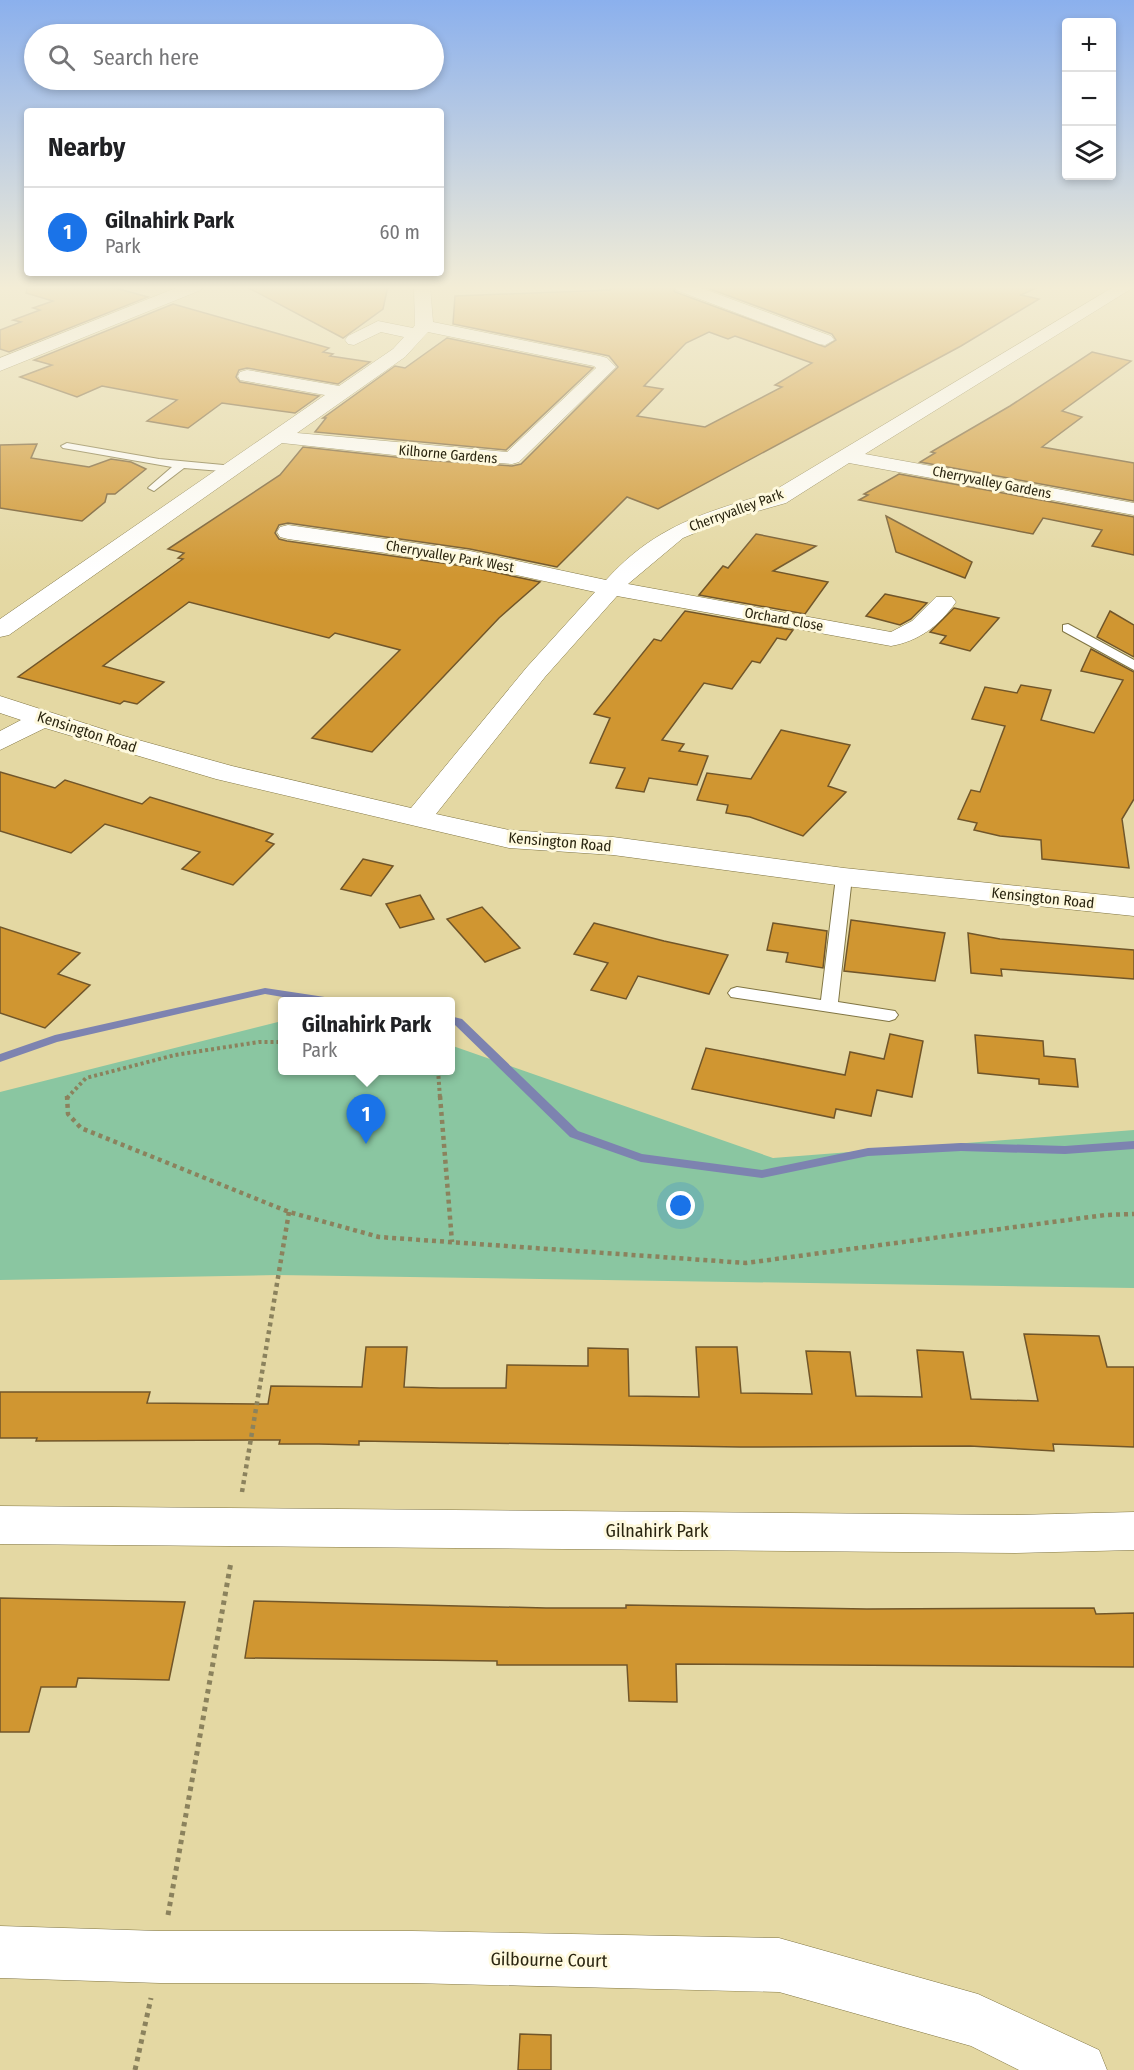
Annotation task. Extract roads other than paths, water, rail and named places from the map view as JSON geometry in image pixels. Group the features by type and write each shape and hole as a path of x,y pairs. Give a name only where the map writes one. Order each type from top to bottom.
{"street":[{"path":"285,383 345,393"},
{"path":"0,630 359,383"},
{"name":"Kilhorne Gardens","path":"280,437 422,452 512,458 592,383"},
{"name":"Cherryvalley Park","path":"417,819 536,672 611,588 624,574 675,533 718,515 778,498 970,383"},
{"name":"Cherryvalley Gardens","path":"849,457 1134,509"},
{"name":"Cherryvalley Park West","path":"288,532 470,558 611,588"},
{"name":"Orchard Close","path":"611,588 891,639 906,637 915,632 944,602"},
{"name":"Kensington Road","path":"0,704 115,742 226,773 509,839 613,846 844,877 1134,907"},
{"path":"0,742 43,718"},
{"name":"Gilnahirk Park","path":"0,1525 1003,1534 1134,1531"},
{"name":"Gilbourne Court","path":"0,1952 160,1957 412,1957 779,1965 978,2021 1079,2070"}],"lane":[{"path":"67,446 183,464 234,469"},
{"path":"154,488 183,464"},
{"path":"1068,628 1134,666"},
{"path":"829,1006 844,877"},
{"path":"736,993 889,1015"}],"waterway":[{"path":"0,1058 55,1039 265,991 305,997"},
{"path":"455,1020 574,1134 641,1158 762,1174 868,1152 961,1147 1065,1150 1134,1145"}],"place":[{"name":"Gilnahirk Park","path":"366,1144"}]}
